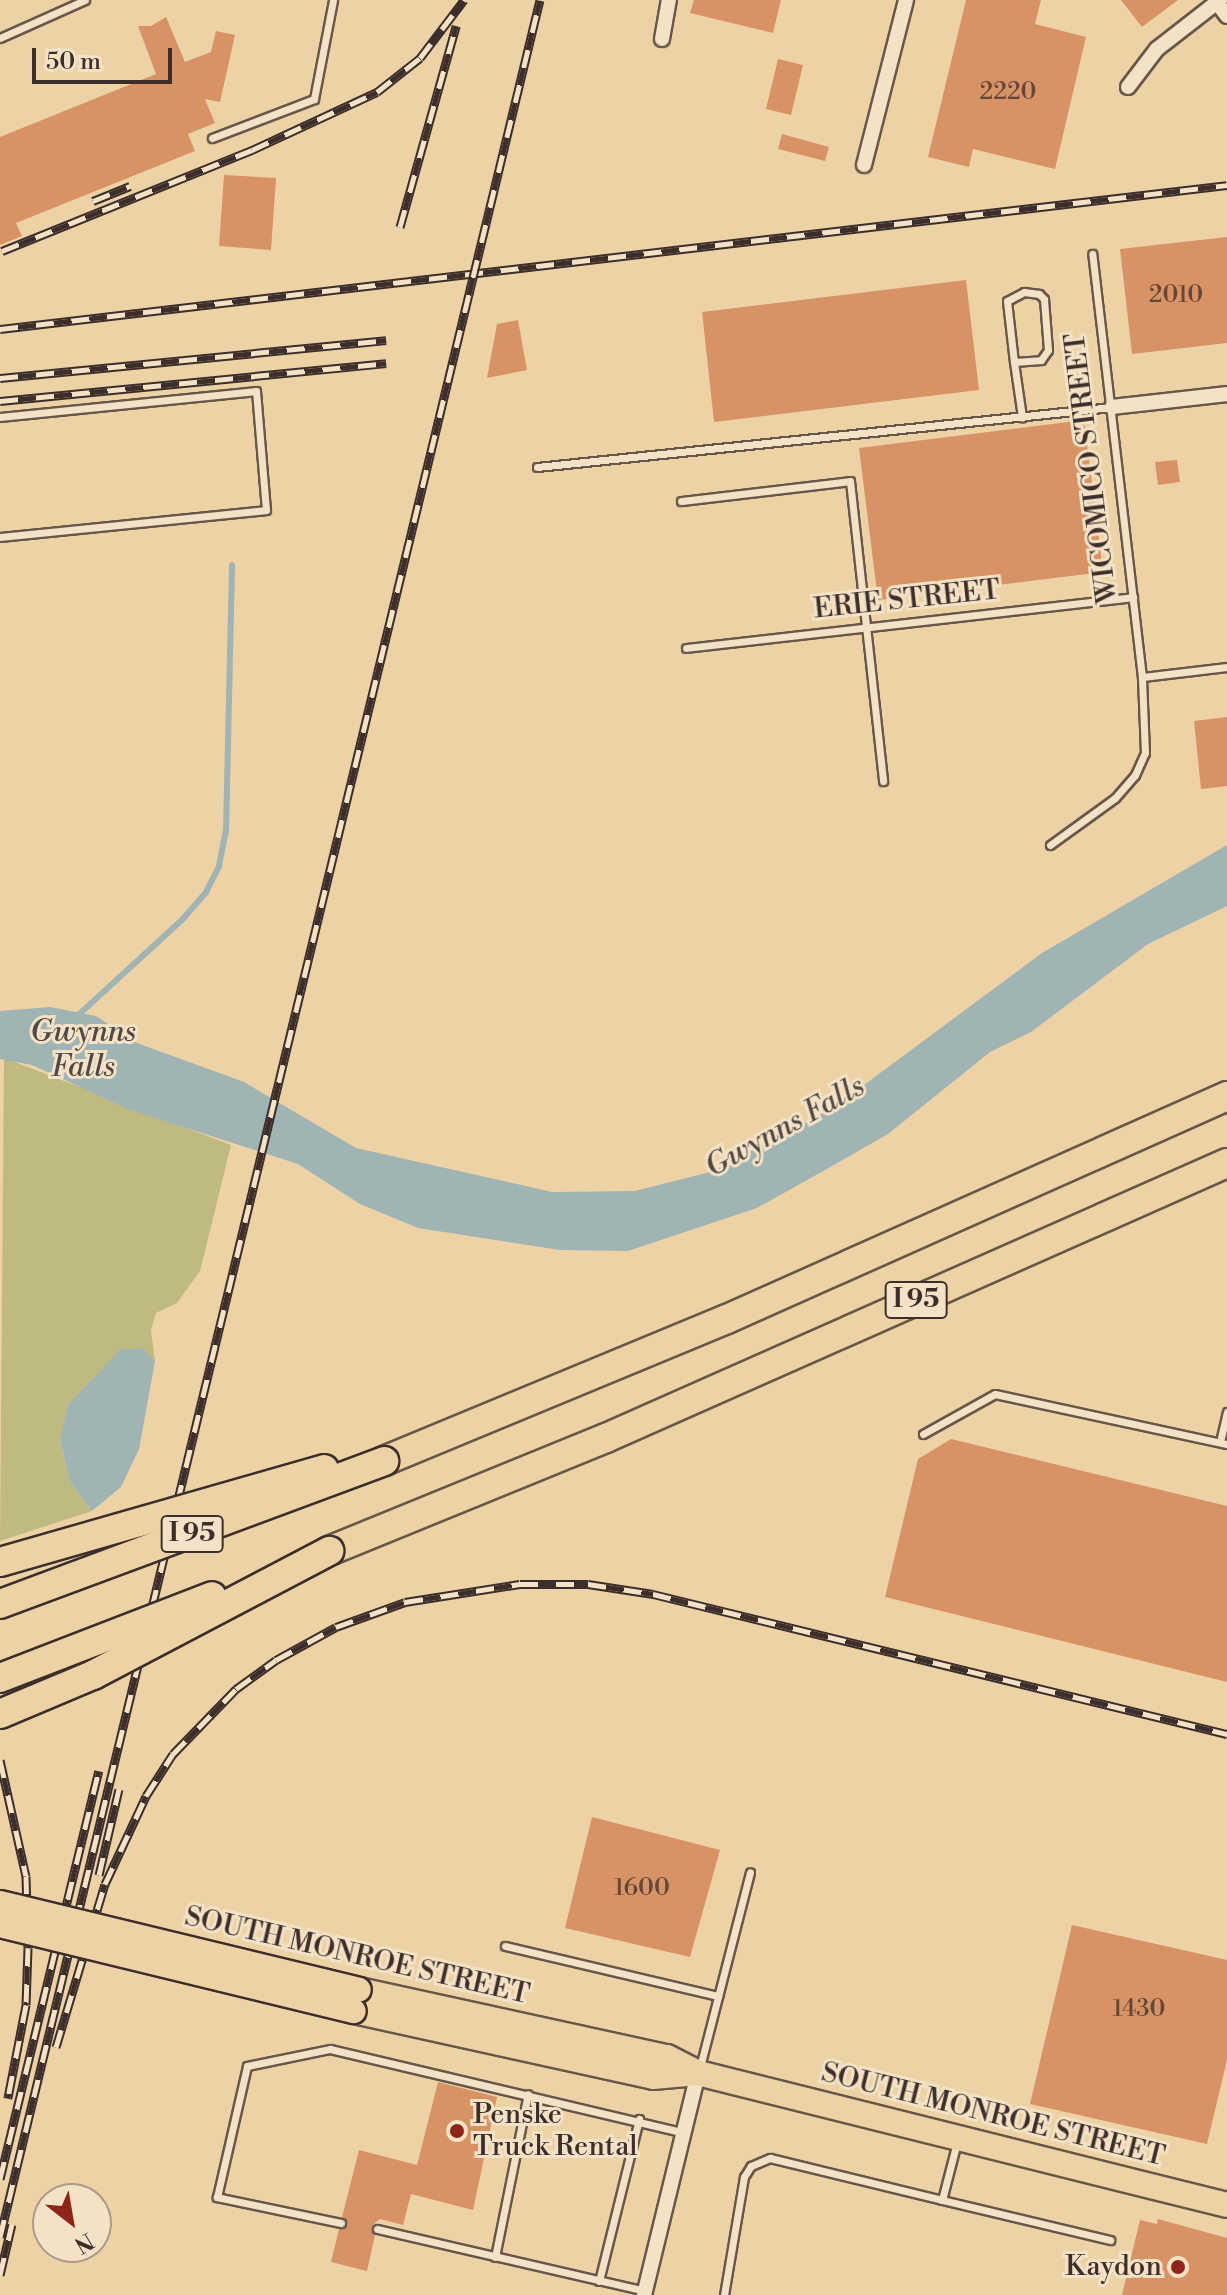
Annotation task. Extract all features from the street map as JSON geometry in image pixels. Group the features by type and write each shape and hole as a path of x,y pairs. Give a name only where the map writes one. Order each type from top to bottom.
{"highway":[{"name":"I 95","path":"0,1604 384,1461 977,1209 1227,1096"},
{"name":"I 95","path":"0,1678 329,1551 606,1438 1227,1163"},
{"path":"0,1562 280,1478 384,1461"},
{"path":"0,1714 93,1675 329,1551"}],"main road":[{"name":"SOUTH MONROE STREET","path":"0,1903 356,2000"},
{"name":"SOUTH MONROE STREET","path":"0,1925 356,2000 667,2057 698,2073 958,2135 1227,2205"}],"street":[{"path":"662,39 669,0"},
{"path":"864,165 906,0"},
{"path":"1128,87 1157,49 1217,1 1227,16"},
{"path":"1112,407 1227,394"},
{"path":"644,2293 698,2073"}],"lane":[{"path":"0,38 85,0"},
{"path":"212,138 314,99 333,0"},
{"name":"WICOMICO STREET","path":"1050,845 1115,798 1135,775 1145,753 1142,677 1092,254"},
{"path":"1014,362 1041,360 1048,350 1039,294 1024,292 1007,301 1014,362 1022,417"},
{"path":"0,417 256,391 266,510 0,537"},
{"path":"537,467 1112,407"},
{"path":"681,501 850,481 883,781"},
{"name":"ERIE STREET","path":"686,648 1133,597"},
{"path":"1142,677 1227,667"},
{"path":"923,1434 995,1394 1223,1443 1227,1412"},
{"path":"698,2073 750,1872"},
{"path":"505,1946 718,1996"},
{"path":"341,2223 217,2197 247,2066 330,2049 639,2119 684,2133"},
{"path":"495,2257 528,2094"},
{"path":"599,2281 639,2119"},
{"path":"942,2200 958,2135"},
{"path":"724,2295 744,2177 759,2161 770,2158 1110,2240"},
{"path":"377,2229 644,2293"}],"shaded area":[{"path":"4,1058 231,1145 200,1271 177,1303 156,1313 151,1330 155,1361 142,1349 68,1405 60,1441 70,1482 92,1511 0,1541"}],"water":[{"name":"Gwynns Falls","path":"1227,845 1227,906 1148,944 1031,1032 990,1052 888,1134 757,1208 628,1251 560,1250 418,1228 360,1204 298,1164 128,1109 32,1065 0,1059 0,1011 50,1007 96,1016 137,1043 244,1082 356,1148 552,1192 635,1191 710,1172 833,1108 1042,953"},
{"path":"142,1348 155,1361 139,1449 121,1487 92,1511 70,1482 60,1440 68,1405 120,1350"}],"building":[{"path":"694,0 781,0 773,33 690,13"},
{"path":"966,0 1041,0 1035,24 1086,37 1055,169 973,149 969,167 928,157"},
{"path":"1121,0 1178,0 1142,27"},
{"path":"166,17 185,62 211,52 216,31 235,35 220,102 205,99 215,123 188,134 195,151 16,223 22,236 0,245 0,137 156,74 138,26 151,26"},
{"path":"778,59 803,65 791,115 766,109"},
{"path":"782,134 829,147 825,161 778,149"},
{"path":"224,175 276,178 271,250 219,246"},
{"path":"1227,237 1227,343 1132,354 1120,249"},
{"path":"966,280 979,390 714,422 702,312"},
{"path":"518,320 527,370 487,378 497,324"},
{"path":"1084,420 1103,572 878,600 859,448"},
{"path":"1177,460 1180,482 1158,485 1155,462"},
{"path":"1227,717 1227,786 1201,789 1194,721"},
{"path":"951,1439 1227,1506 1227,1682 885,1597 918,1459"},
{"path":"592,1817 720,1850 690,1957 565,1928"},
{"path":"1072,1925 1227,1960 1227,2060 1207,2144 1030,2104"},
{"path":"438,2082 497,2097 473,2210 411,2194 403,2225 380,2219 372,2225 375,2235 367,2271 331,2262 339,2229 347,2225 342,2217 359,2150 417,2165"},
{"name":"Kaydon","path":"1158,2219 1227,2238 1227,2295 1122,2295 1140,2220 1157,2224"}],"waterway":[{"path":"75,1018 182,920 206,892 219,866 226,831 232,565"}],"railway":[{"path":"2,251 252,150 377,92 420,58 464,0"},
{"path":"0,2237 540,0"},
{"path":"400,227 456,26"},
{"path":"0,329 1227,185"},
{"path":"93,201 130,186"},
{"path":"0,378 386,340"},
{"path":"0,401 386,363"},
{"path":"56,2047 105,1884 146,1796 173,1754 236,1689 276,1660 336,1627 405,1602 520,1584 588,1584 653,1594 1227,1734"},
{"path":"0,1760 26,1876 28,1948 26,2005 8,2098"},
{"path":"0,2179 99,1771"},
{"path":"99,1875 119,1789"},
{"path":"0,2275 12,2224"}],"place":[{"name":"Penske Truck Rental","path":"457,2131"},
{"name":"Kaydon","path":"1178,2267"}]}
